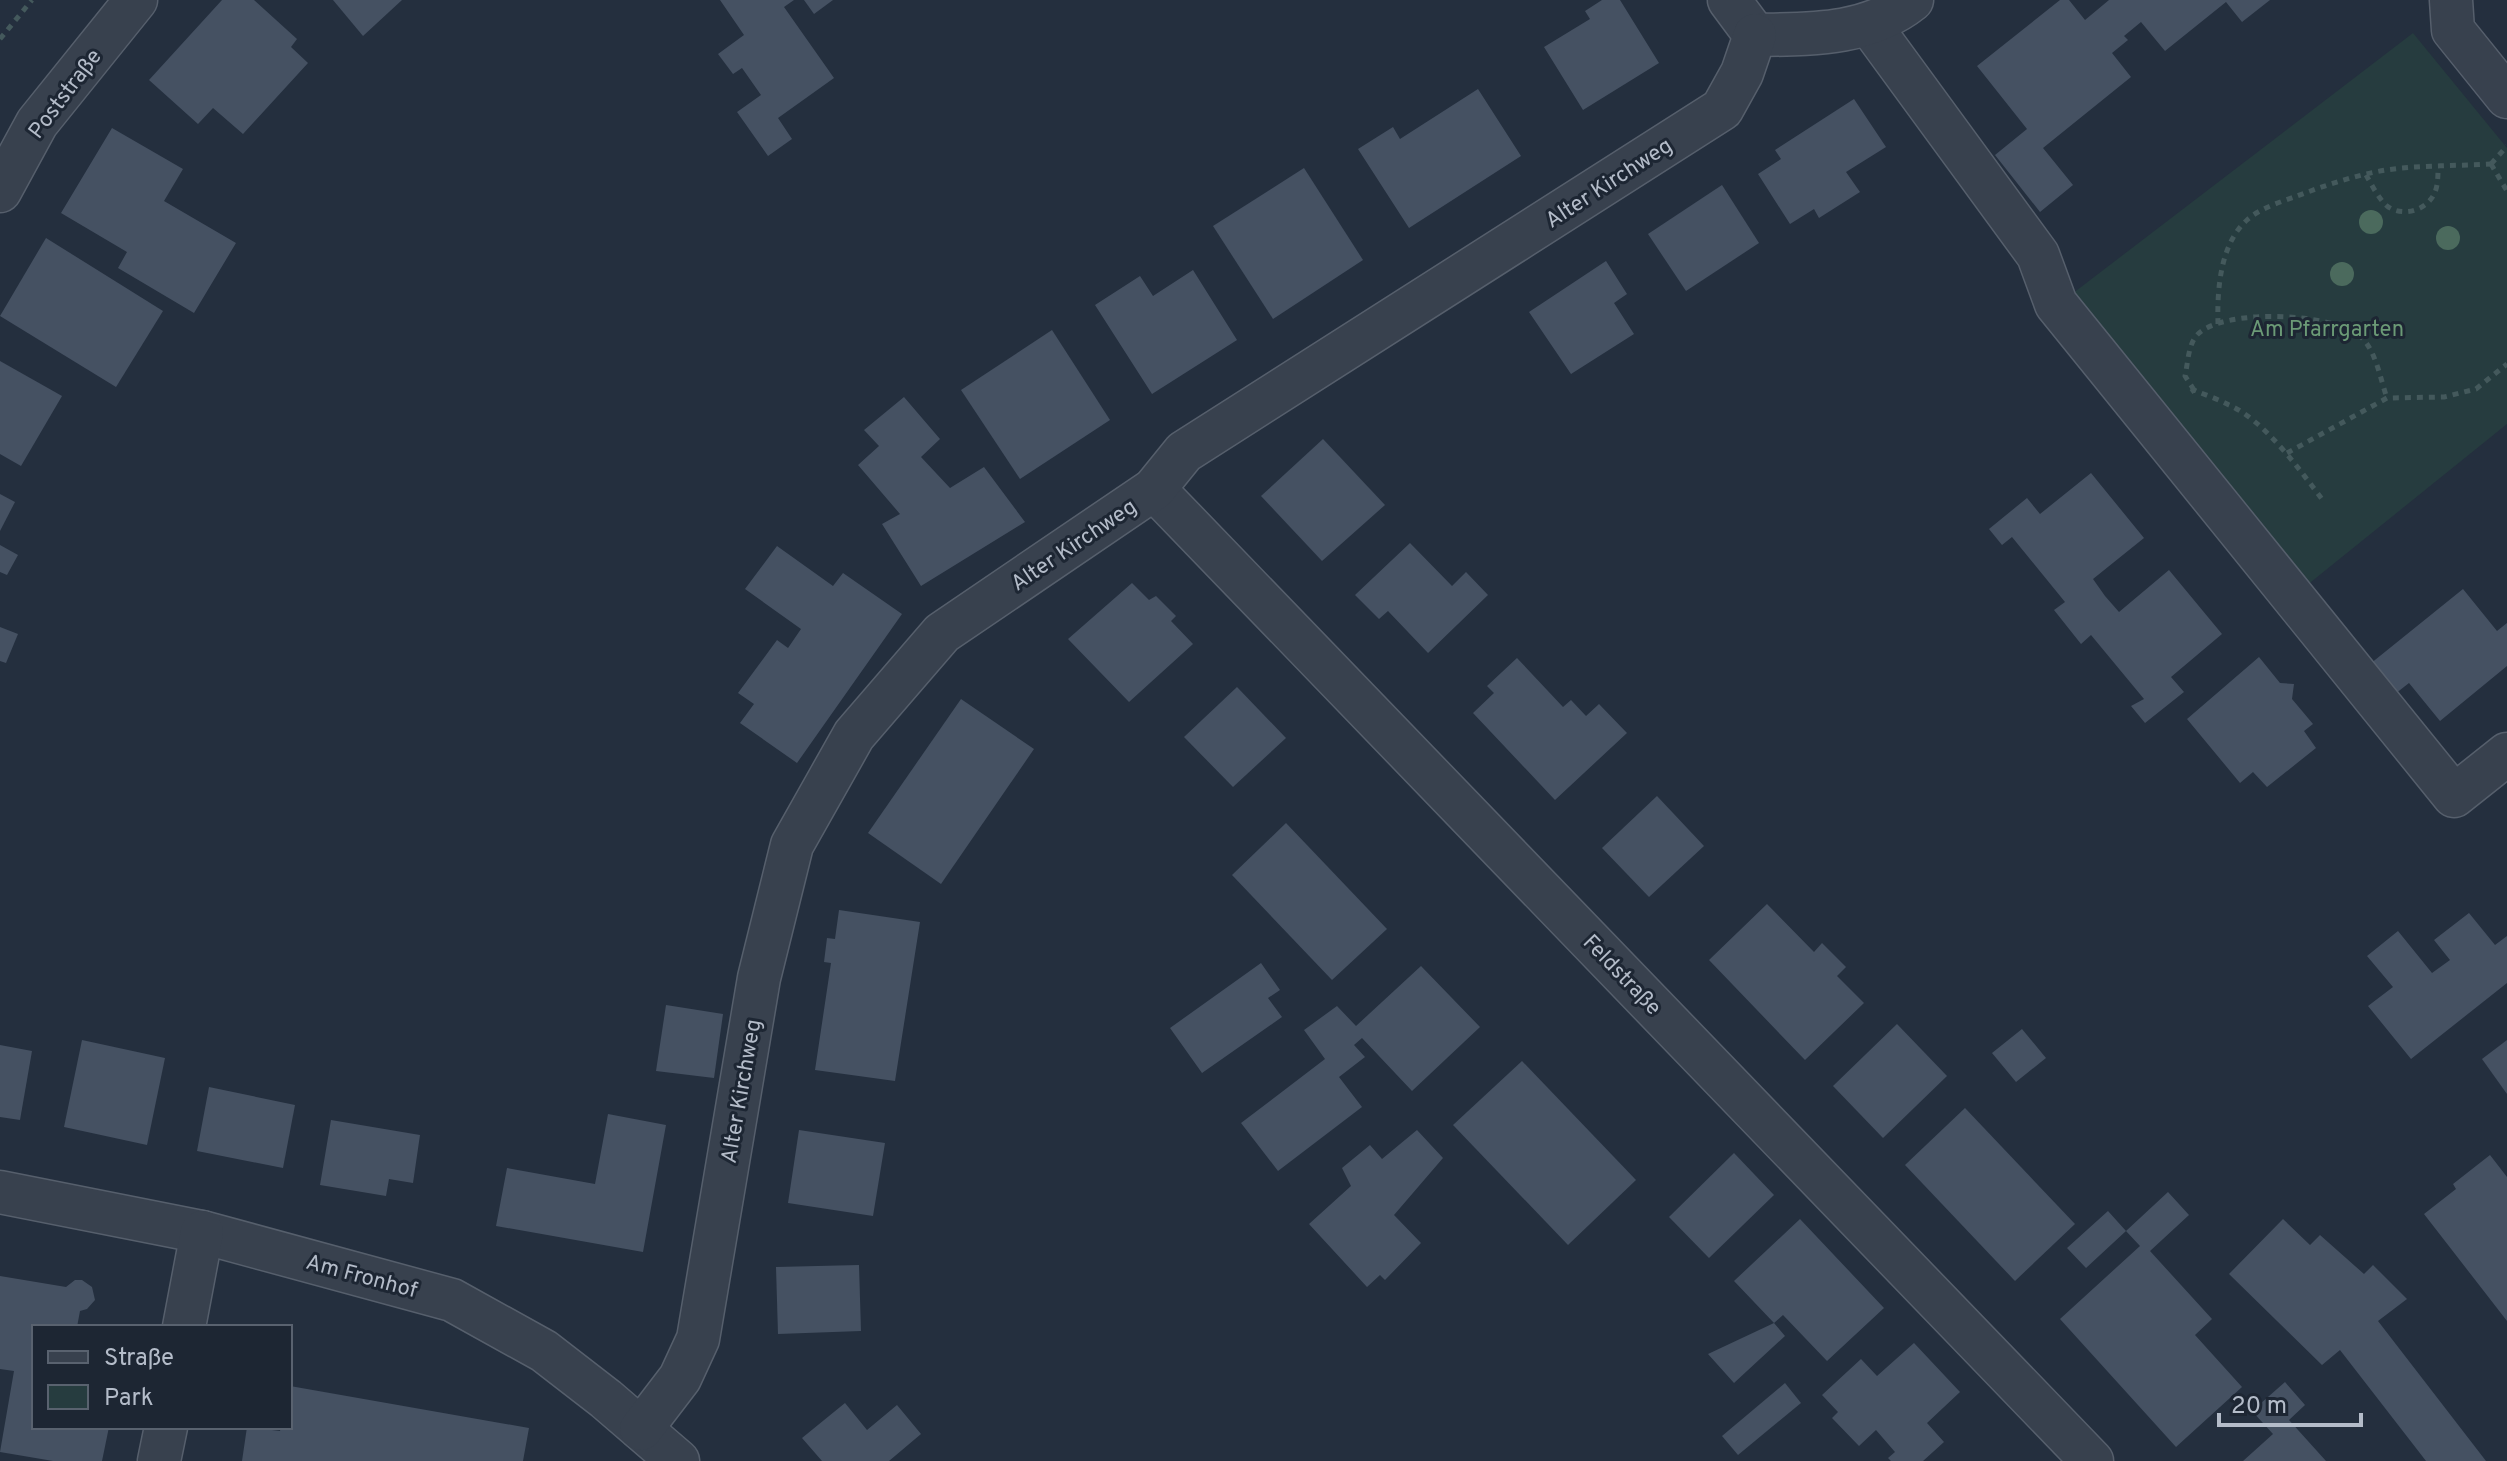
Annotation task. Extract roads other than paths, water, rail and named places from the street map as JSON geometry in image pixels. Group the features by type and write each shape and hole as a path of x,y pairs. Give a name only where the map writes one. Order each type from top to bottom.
{"street":[{"name":"Poststraße","path":"0,191 37,123 136,0"},
{"path":"1729,0 1755,35 1814,34 1869,24 1895,14 1912,0"},
{"path":"2451,0 2453,30 2507,97"},
{"path":"1869,24 2038,255 2056,304 2454,796 2507,754"},
{"name":"Alter Kirchweg","path":"641,1429 680,1378 698,1339 759,978 792,845 854,735 942,633 1154,489 1184,452 1722,109 1742,73 1755,35"},
{"name":"Feldstraße","path":"1154,489 2092,1461"},
{"name":"Am Fronhof","path":"0,1192 202,1232 452,1300 544,1351 678,1461"},
{"path":"184,1325 202,1232"},
{"path":"159,1461 166,1429"}],"park label":[{"name":"Am Pfarrgarten","path":"2327,328"}]}
